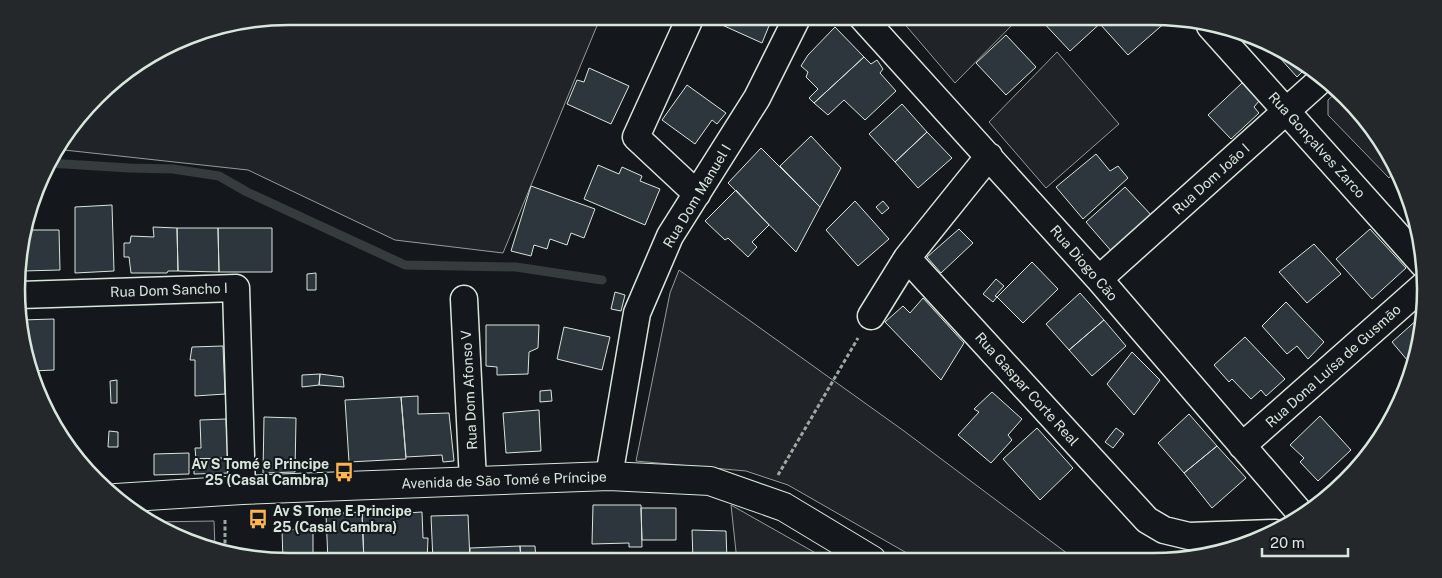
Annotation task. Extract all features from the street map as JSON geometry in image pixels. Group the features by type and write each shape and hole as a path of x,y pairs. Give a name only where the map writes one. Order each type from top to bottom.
{"street":[{"path":"687,25 636,137 697,194"},
{"name":"Rua Dom Manuel I","path":"608,476 637,313 670,236 757,98 794,25"},
{"name":"Rua Diogo Cão","path":"869,25 1099,280 1298,510"},
{"name":"Rua Gonçalves Zarco","path":"1216,33 1415,255"},
{"name":"Rua Dom João I","path":"1099,280 1318,83"},
{"path":"871,316 907,258 989,156"},
{"name":"Rua Gaspar Corte Real","path":"907,258 1147,520 1164,530 1189,536 1252,534"},
{"name":"Rua Dom Sancho I","path":"25,295 236,288 242,490"},
{"name":"Rua Dona Luísa de Gusmão","path":"1242,446 1417,291"},
{"name":"Rua Dom Afonso V","path":"464,299 473,481"},
{"name":"Avenida de São Tomé e Príncipe","path":"127,497 242,490 608,476 710,481 784,507 860,553"}],"path":[{"path":"763,500 871,316"}],"shaded area":[{"path":"289,25 597,25 503,253 395,240 248,170 64,150 102,102 142,69 188,45 237,30"},
{"path":"905,25 1012,25 955,83"},
{"path":"1057,52 1119,124 1046,188 989,122"},
{"path":"1333,96 1340,102 1373,142 1390,172 1391,175 1389,178 1328,115 1328,100"},
{"path":"679,270 904,431 1067,553 907,553 788,485 746,471 636,461 670,293"},
{"path":"731,505 816,553 736,553"},
{"path":"214,521 215,542 188,533 164,522"}],"building":[{"path":"722,25 769,25 762,43"},
{"path":"1046,25 1098,25 1070,51"},
{"path":"1101,25 1162,26 1128,55"},
{"path":"835,27 864,57 814,103 809,98 818,89 806,77 808,72 801,66 808,55"},
{"path":"1006,35 1036,67 1006,95 976,63"},
{"path":"864,57 871,64 877,60 883,69 880,73 896,91 865,120 844,100 828,115 814,103"},
{"path":"1279,57 1303,71 1297,77"},
{"path":"589,68 629,86 611,124 567,104 577,80 584,82"},
{"path":"1242,83 1259,101 1254,107 1259,113 1231,139 1208,115"},
{"path":"687,85 726,113 717,124 712,120 695,144 662,120"},
{"path":"902,104 927,132 895,162 869,134"},
{"path":"927,132 952,158 918,188 895,162"},
{"path":"811,136 841,168 820,207 780,166"},
{"path":"761,148 820,207 796,252 728,183"},
{"path":"1096,154 1110,171 1118,166 1128,178 1083,219 1056,187"},
{"path":"598,165 619,174 622,167 642,176 640,181 660,189 645,225 584,199"},
{"path":"531,186 595,209 584,238 571,233 567,245 550,239 547,249 534,245 531,256 511,251"},
{"path":"1125,187 1153,217 1113,253 1086,222"},
{"path":"736,190 769,225 752,242 757,247 748,257 728,238 725,240 705,221"},
{"path":"855,201 889,239 858,266 826,230"},
{"path":"883,201 889,208 882,214 876,207"},
{"path":"112,205 114,271 75,273 75,207"},
{"path":"153,227 177,228 178,271 168,271 167,273 131,273 129,257 124,257 124,243 130,243 131,236 154,237"},
{"path":"177,228 218,228 219,272 178,271"},
{"path":"218,228 272,228 272,272 219,272"},
{"path":"959,229 973,243 941,273 927,257"},
{"path":"1370,229 1406,268 1372,299 1336,259"},
{"path":"32,230 59,230 60,270 26,271"},
{"path":"1314,244 1341,274 1307,303 1279,272"},
{"path":"1032,262 1058,289 1023,323 997,297"},
{"path":"316,273 316,290 307,290 307,274"},
{"path":"996,279 1004,286 995,296 997,297 993,302 983,294"},
{"path":"615,292 625,295 621,311 611,309"},
{"path":"1080,293 1104,320 1069,350 1046,324"},
{"path":"923,298 964,343 941,380 885,322 903,306 910,313"},
{"path":"1286,302 1324,342 1308,359 1297,346 1287,354 1262,326"},
{"path":"54,319 54,370 38,371 27,320"},
{"path":"1104,320 1126,346 1092,376 1069,350"},
{"path":"1415,321 1407,360 1392,342"},
{"path":"486,325 539,325 538,348 529,352 528,374 497,375 497,367 486,366"},
{"path":"564,327 610,337 602,370 557,359"},
{"path":"1245,337 1285,379 1266,396 1261,390 1251,399 1232,379 1229,382 1214,365"},
{"path":"223,346 225,394 195,396 195,360 190,360 192,347"},
{"path":"1132,352 1160,380 1134,415 1107,384"},
{"path":"320,374 343,377 344,387 319,385"},
{"path":"320,374 319,385 302,387 302,375"},
{"path":"117,380 117,403 111,403 110,381"},
{"path":"551,390 552,401 540,402 540,391"},
{"path":"992,392 1022,419 1008,435 1012,440 991,463 958,435 979,412 974,409"},
{"path":"418,396 418,414 449,413 454,461 443,462 442,455 406,457 401,397"},
{"path":"401,397 406,459 349,462 345,400"},
{"path":"539,410 541,451 506,453 503,413"},
{"path":"1189,414 1217,446 1184,473 1158,443"},
{"path":"1320,416 1351,450 1318,481 1300,462 1304,458 1290,445"},
{"path":"264,417 296,418 295,472 263,473"},
{"path":"226,419 228,458 196,459 195,448 201,448 200,420"},
{"path":"1037,428 1073,468 1040,500 1003,459"},
{"path":"1116,428 1124,434 1113,448 1105,442"},
{"path":"109,431 118,432 118,447 108,447"},
{"path":"1217,446 1246,478 1212,508 1184,473"},
{"path":"189,453 189,474 154,475 154,454"},
{"path":"228,458 229,473 194,474 194,459"},
{"path":"593,505 641,505 642,547 629,547 629,543 592,544"},
{"path":"641,508 676,508 676,540 642,540"},
{"path":"375,511 375,515 422,512 423,538 428,538 427,553 364,553 362,512"},
{"path":"362,512 364,553 328,553 326,514"},
{"path":"468,515 470,553 433,553 431,516"},
{"path":"313,529 313,553 283,553 282,530"},
{"path":"692,530 726,531 727,553 693,553"},
{"path":"520,546 535,546 535,553 520,553"},
{"path":"520,546 520,553 470,553 470,548"}],"waterway":[{"path":"57,163 173,169 219,176 247,192 405,265 516,267 602,280"}],"place":[{"name":"Av S Tomé e Principe 25 (Casal Cambra)","path":"344,472"},
{"name":"Av S Tome E Principe 25 (Casal Cambra)","path":"258,519"}]}
